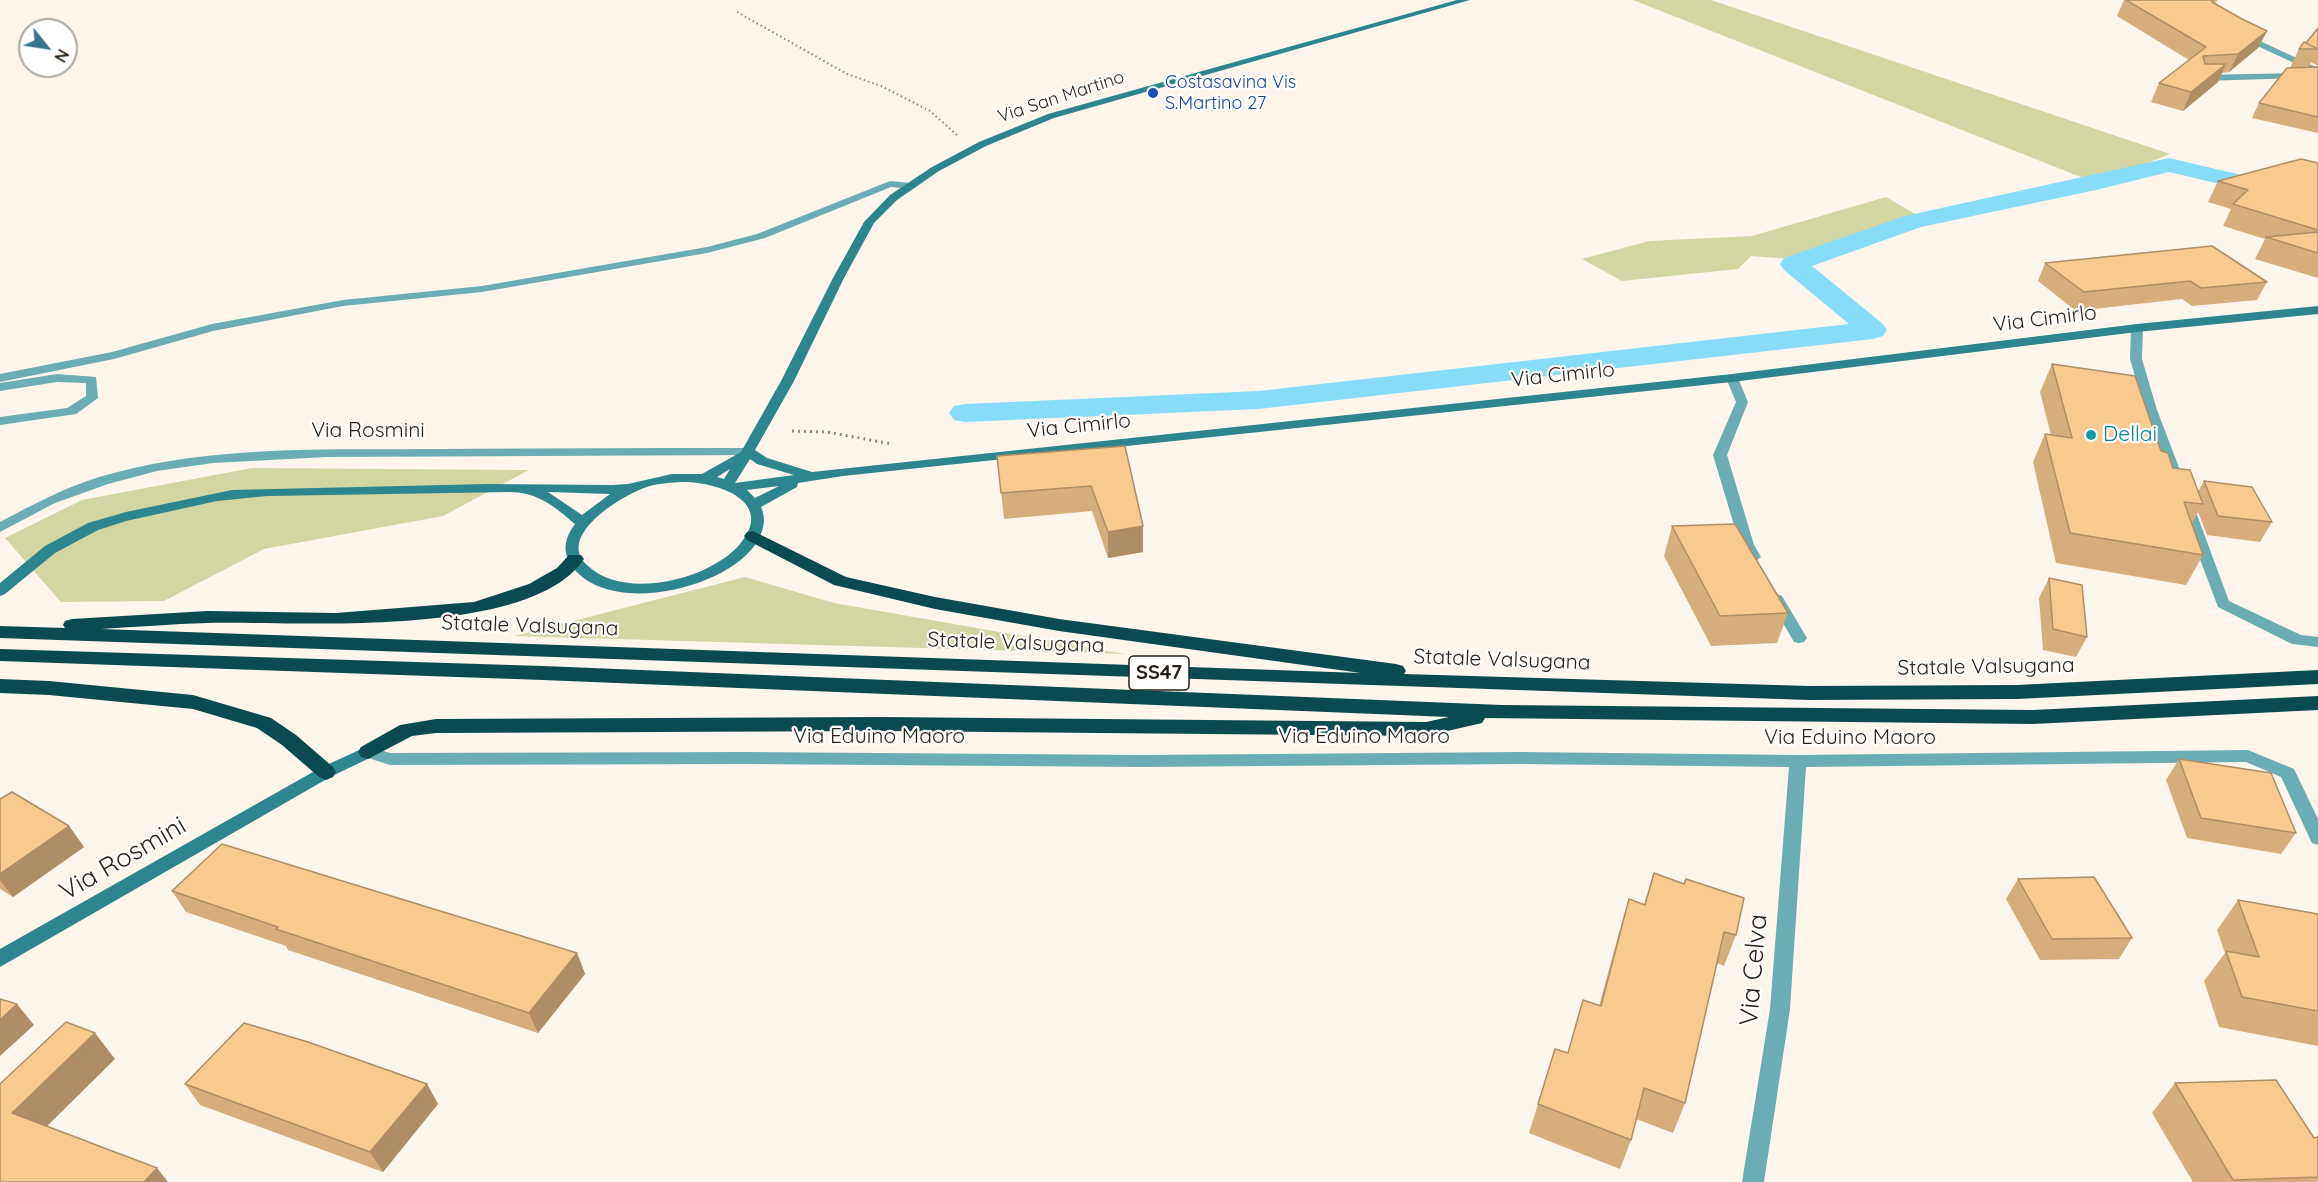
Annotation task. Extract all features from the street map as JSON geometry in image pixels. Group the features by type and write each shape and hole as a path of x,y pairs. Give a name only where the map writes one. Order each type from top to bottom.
{"highway":[{"path":"753,536 840,581 935,603 1059,625 1496,684"},
{"path":"0,631 127,620 207,617 336,619 476,608 536,588 563,572 575,559"},
{"name":"Statale Valsugana","path":"0,631 1809,693 2029,691 2318,677"},
{"name":"SS47","path":"0,655 555,674 1502,712 2033,717 2318,704"},
{"path":"0,686 49,688 193,702 264,723 289,740 326,771"},
{"path":"368,752 407,730 436,726 894,724 1426,729 1502,712"}],"street":[{"name":"Via San Martino","path":"731,486 788,381 836,278 857,243 876,213 911,186 1004,133 1111,98 1191,78 1466,0"},
{"path":"2238,33 2318,74"},
{"path":"2200,78 2318,74"},
{"path":"0,378 114,355 212,328 343,303 482,289 707,250 761,237 890,184 911,186"},
{"name":"Via Cimirlo","path":"731,486 1732,378 2137,328 2318,310"},
{"path":"2137,328 2136,359 2151,410 2223,604 2298,640 2318,642"},
{"path":"0,387 57,378 92,380 92,398 71,411 0,421"},
{"path":"1732,378 1742,402 1720,455 1747,545 1758,566"},
{"path":"704,479 749,452 762,460 811,476"},
{"name":"Via Rosmini","path":"0,528 20,515 76,489 121,474 181,462 272,454 749,452"},
{"name":"Via Cimirlo","path":"753,505 811,476"},
{"path":"666,479 704,479 731,486 753,505 757,520 753,536 742,552 716,570 690,580 663,586 635,588 603,582 586,572 575,559 572,544 582,522 601,504 628,489 666,479"},
{"path":"5,585 59,543 84,530 111,520 239,493 531,488 628,489"},
{"path":"531,488 561,505 582,522"},
{"path":"1770,586 1799,638"},
{"name":"Via Rosmini","path":"0,959 326,771 368,752"},
{"name":"Via Eduino Maoro","path":"368,752 390,759 758,758 1154,761 1520,758 1798,761 2248,756 2288,773 2318,838"},
{"name":"Via Celva","path":"1753,1182 1780,1009 1798,761"}],"path":[{"path":"737,12 847,74 881,86 930,111 974,150"}],"green space":[{"path":"1633,0 1711,0 2170,154 2096,183"},
{"path":"1886,197 1922,218 1804,260 1751,256 1738,269 1622,281 1582,259 1649,241 1752,236"},
{"path":"252,468 529,470 443,516 264,549 164,601 61,602 5,538 82,500"},
{"path":"745,577 834,603 1125,654 514,636"}],"building":[{"path":"2126,0 2213,0 2212,2 2267,31 2238,54 2203,56 2205,64 2226,64 2191,92 2159,83 2206,47"},
{"path":"2318,28 2318,49 2306,43"},
{"path":"2304,42 2318,49 2299,49"},
{"path":"2318,67 2318,117 2259,103 2287,68"},
{"path":"2301,159 2318,163 2318,230 2233,204 2248,190 2218,181"},
{"path":"2318,232 2318,253 2266,237"},
{"path":"2212,246 2267,282 2201,288 2190,281 2084,292 2045,263"},
{"path":"2052,364 2135,376 2161,451 2168,453 2173,468 2190,470 2203,504 2184,502 2203,555 2070,533 2045,434 2072,438"},
{"path":"1125,446 1143,526 1108,532 1091,486 1001,493 997,456"},
{"path":"2204,481 2252,487 2272,522 2218,516"},
{"path":"1735,524 1788,613 1720,616 1672,526"},
{"path":"2049,578 2082,585 2087,637 2053,629"},
{"path":"2179,759 2271,773 2296,833 2201,818"},
{"path":"12,792 69,826 0,874 0,799"},
{"path":"222,844 577,953 529,1013 276,929 278,927 172,891"},
{"path":"1654,873 1684,884 1686,879 1744,898 1736,935 1724,932 1685,1103 1644,1088 1631,1140 1538,1104 1555,1049 1568,1053 1583,1000 1601,1006 1629,899 1645,905"},
{"path":"2094,877 2132,938 2052,939 2018,879"},
{"path":"2238,900 2318,914 2318,1011 2242,997 2226,951 2259,957"},
{"path":"0,999 17,1004 0,1020"},
{"path":"66,1022 95,1033 12,1113 157,1168 144,1182 0,1182 0,1084"},
{"path":"244,1023 308,1042 427,1084 370,1152 185,1084"},
{"path":"2276,1080 2314,1138 2318,1137 2318,1177 2233,1180 2175,1083"}],"waterway":[{"path":"2089,184 2169,165 2275,190"},
{"path":"965,413 1259,400 1873,330 1793,264 1914,221 2096,183"}],"place":[{"name":"Costasavina Vis S.Martino 27","path":"1153,93"},
{"name":"Dellai","path":"2091,435"}]}
